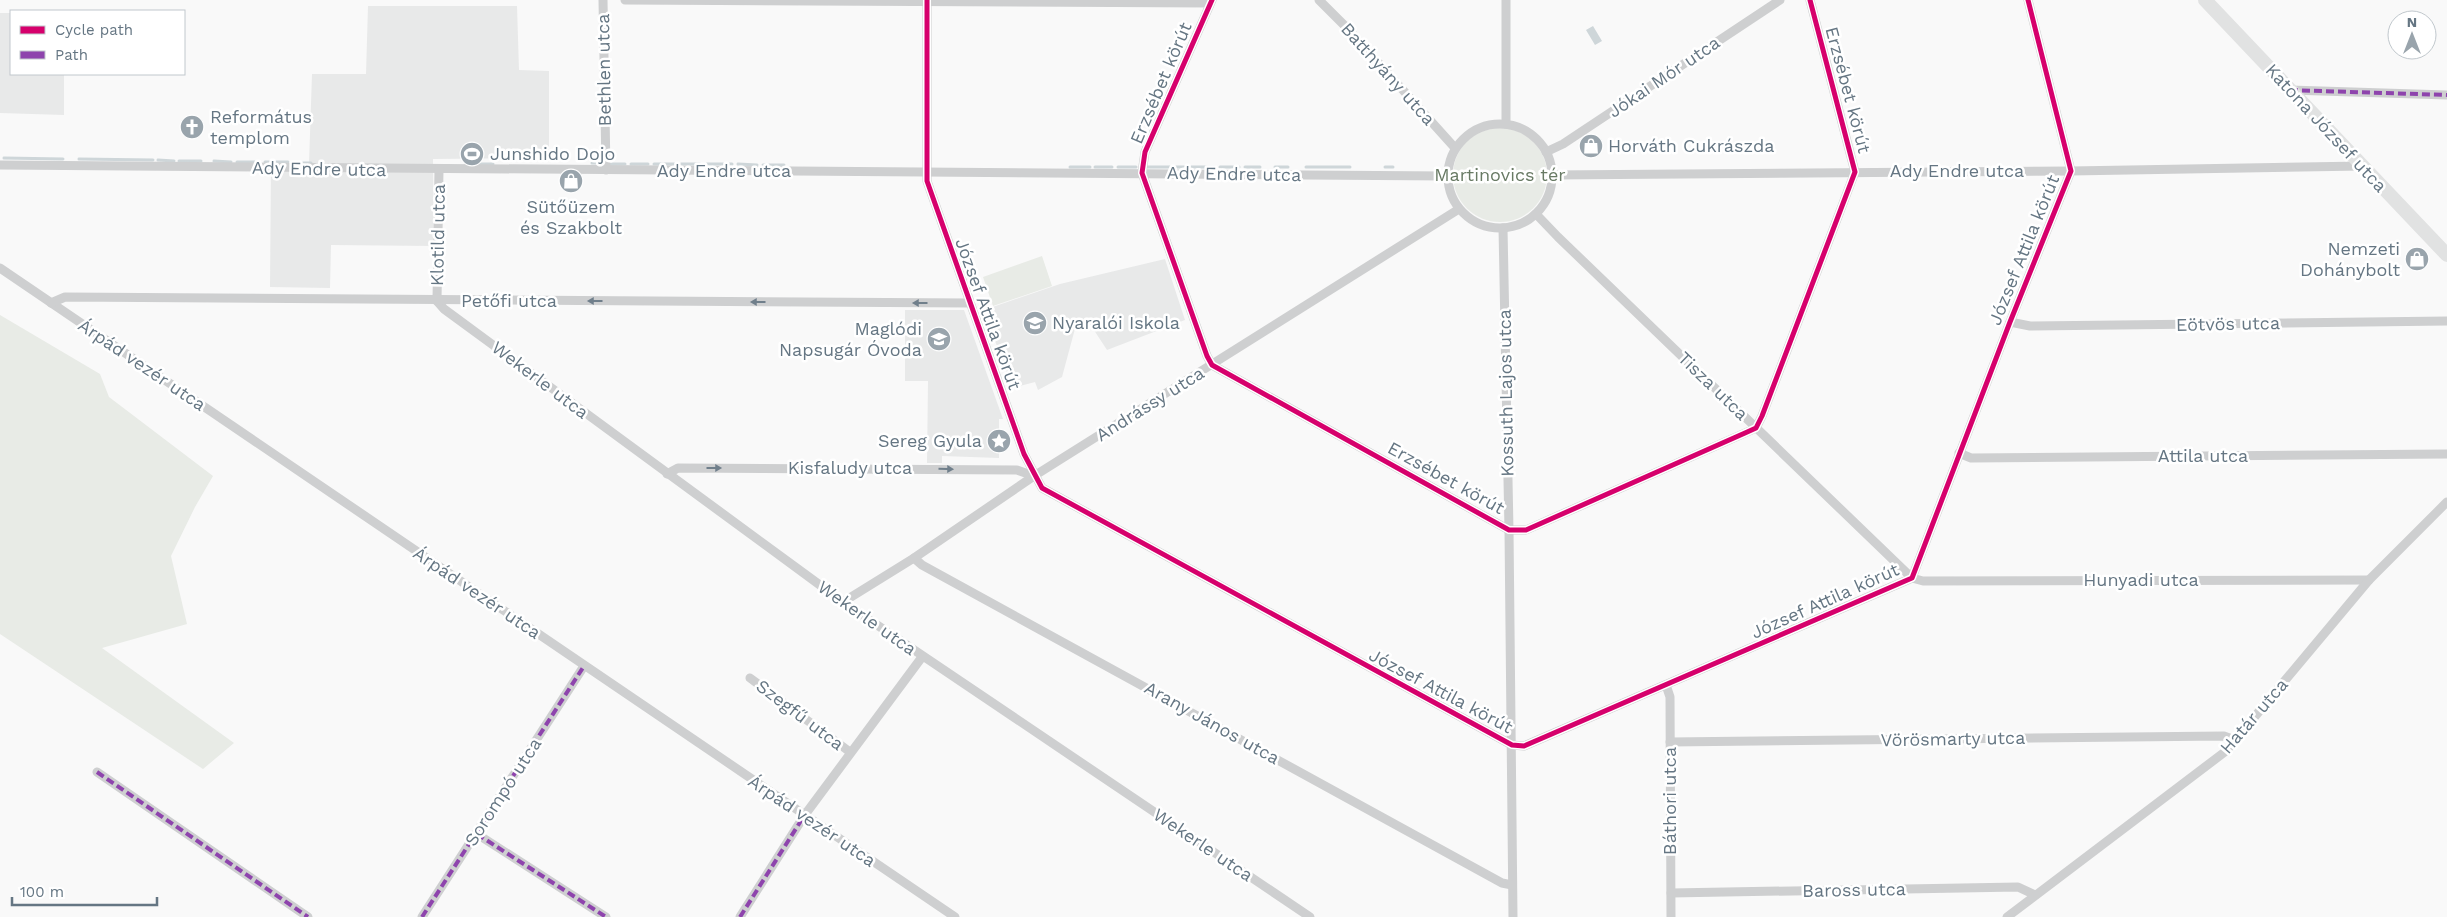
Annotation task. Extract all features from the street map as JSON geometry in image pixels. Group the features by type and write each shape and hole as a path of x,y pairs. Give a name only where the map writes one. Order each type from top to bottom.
{"main road":[{"name":"Katona József utca","path":"2205,0 2447,256"}],"street":[{"name":"Bethlen utca","path":"603,0 606,170"},
{"path":"625,0 1211,2"},
{"name":"Batthyány utca","path":"1319,0 1348,29 1455,148"},
{"path":"1506,0 1506,124"},
{"name":"Jókai Mór utca","path":"1546,152 1563,144 1780,0"},
{"name":"Erzsébet körút","path":"1212,365 1509,530 1526,530 1756,428 1855,172 1810,0"},
{"name":"József Attila körút","path":"927,1 925,172 969,303 1024,454 1042,488 1512,745 1524,746 1912,578 2010,322 2071,171 2028,0"},
{"name":"Erzsébet körút","path":"1142,173 1145,152 1211,2"},
{"path":"2290,90 2447,95"},
{"path":"1491,124 1506,124 1522,129 1536,138 1546,152 1552,175 1551,189 1545,202 1536,214 1525,222 1503,228 1486,227 1471,220 1459,209 1452,198 1447,176 1449,162 1455,148 1464,137 1477,129 1491,124"},
{"name":"Ady Endre utca","path":"0,165 1447,176"},
{"name":"Ady Endre utca","path":"1552,175 2071,171 2363,166"},
{"name":"Klotild utca","path":"437,300 439,169"},
{"path":"1142,173 1207,356 1212,365"},
{"name":"Andrássy utca","path":"842,602 914,558 1034,476 1459,209"},
{"name":"Tisza utca","path":"1536,214 1912,578"},
{"name":"Kossuth Lajos utca","path":"1503,228 1509,530 1513,917"},
{"name":"Árpád vezér utca","path":"0,268 955,917"},
{"name":"Petőfi utca","path":"51,303 65,298 969,303"},
{"name":"Wekerle utca","path":"437,300 444,309 842,602 1310,917"},
{"name":"Eötvös utca","path":"2010,322 2040,326 2447,321"},
{"name":"Attila utca","path":"1959,454 1971,458 2447,454"},
{"name":"Kisfaludy utca","path":"667,474 678,468 941,469 1017,470 1034,476"},
{"name":"Határ utca","path":"2007,917 2226,751 2369,580 2447,502"},
{"name":"Arany János utca","path":"914,558 922,565 1502,883 1512,885"},
{"name":"Hunyadi utca","path":"1912,578 1923,581 2369,580"},
{"name":"Szegfű utca","path":"740,917 804,816 922,657"},
{"name":"Sorompó utca","path":"422,917 584,666"},
{"name":"Szegfű utca","path":"750,678 850,752"},
{"name":"Báthori utca","path":"1666,685 1670,698 1671,917"},
{"name":"Vörösmarty utca","path":"1670,742 2224,736 2235,740"},
{"path":"97,772 308,917"},
{"path":"477,834 606,917"},
{"name":"Baross utca","path":"1671,893 2018,888 2035,895"}],"shaded area":[{"path":"368,6 517,6 519,70 549,71 549,158 433,159 434,246 331,245 330,288 270,287 271,164 309,164 312,74 366,74"},
{"path":"0,13 10,13 10,75 64,75 64,115 0,113"},
{"path":"1593,26 1602,41 1595,45 1586,30"},
{"name":"Nyaralói Iskola","path":"1165,259 1185,320 1107,350 1088,321 1076,325 1062,377 1038,390 1035,382 1012,388 984,310 1060,284"},
{"path":"905,310 964,310 1003,419 999,419 999,458 942,456 942,463 927,463 928,381 905,381"}],"green space":[{"name":"Martinovics tér","path":"1500,128 1518,131 1533,142 1544,157 1547,175 1544,193 1533,208 1518,219 1500,222 1482,219 1467,208 1456,193 1453,175 1456,157 1467,142 1482,131"},
{"path":"1042,256 1052,286 993,306 983,277"},
{"path":"0,315 100,374 109,397 213,476 195,507 171,556 187,624 102,648 234,743 203,769 0,634"}],"waterway":[{"path":"4,158 63,159"},
{"path":"79,159 153,160"},
{"path":"158,160 174,161"},
{"path":"179,161 201,161"},
{"path":"214,161 231,162"},
{"path":"237,162 257,162"},
{"path":"265,162 288,162"},
{"path":"294,163 311,163"},
{"path":"592,163 602,163"},
{"path":"480,164 493,164"},
{"path":"611,164 625,164"},
{"path":"631,164 648,164"},
{"path":"654,164 675,164"},
{"path":"681,164 700,164"},
{"path":"707,164 732,164"},
{"path":"738,164 757,165"},
{"path":"763,165 784,165"},
{"path":"1070,167 1090,167"},
{"path":"1095,167 1112,167"},
{"path":"1118,167 1136,167"},
{"path":"1147,167 1215,167"},
{"path":"1220,167 1239,167"},
{"path":"1245,167 1260,167"},
{"path":"1275,167 1288,167"},
{"path":"1306,167 1350,167"},
{"path":"1385,167 1393,167"}],"marked path":[{"path":"2290,90 2447,95"},
{"path":"422,917 584,666"},
{"path":"97,772 308,917"},
{"path":"740,917 804,816"},
{"path":"477,834 606,917"}],"cycle path":[{"path":"927,0 927,181 1024,454 1042,488 1512,745 1524,746 1912,578 2010,322 2071,171 2028,0"},
{"path":"1212,0 1145,152 1142,173 1207,356 1212,365 1509,530 1526,530 1756,428 1855,172 1810,0"}],"place":[{"name":"Református templom","path":"192,127"},
{"name":"Horváth Cukrászda","path":"1591,146"},
{"name":"Junshido Dojo","path":"472,154"},
{"name":"Sütőüzem és Szakbolt","path":"571,181"},
{"name":"Nemzeti Dohánybolt","path":"2417,259"},
{"name":"Nyaralói Iskola","path":"1035,323"},
{"name":"Maglódi Napsugár Óvoda","path":"939,339"},
{"name":"Sereg Gyula","path":"999,441"}]}
